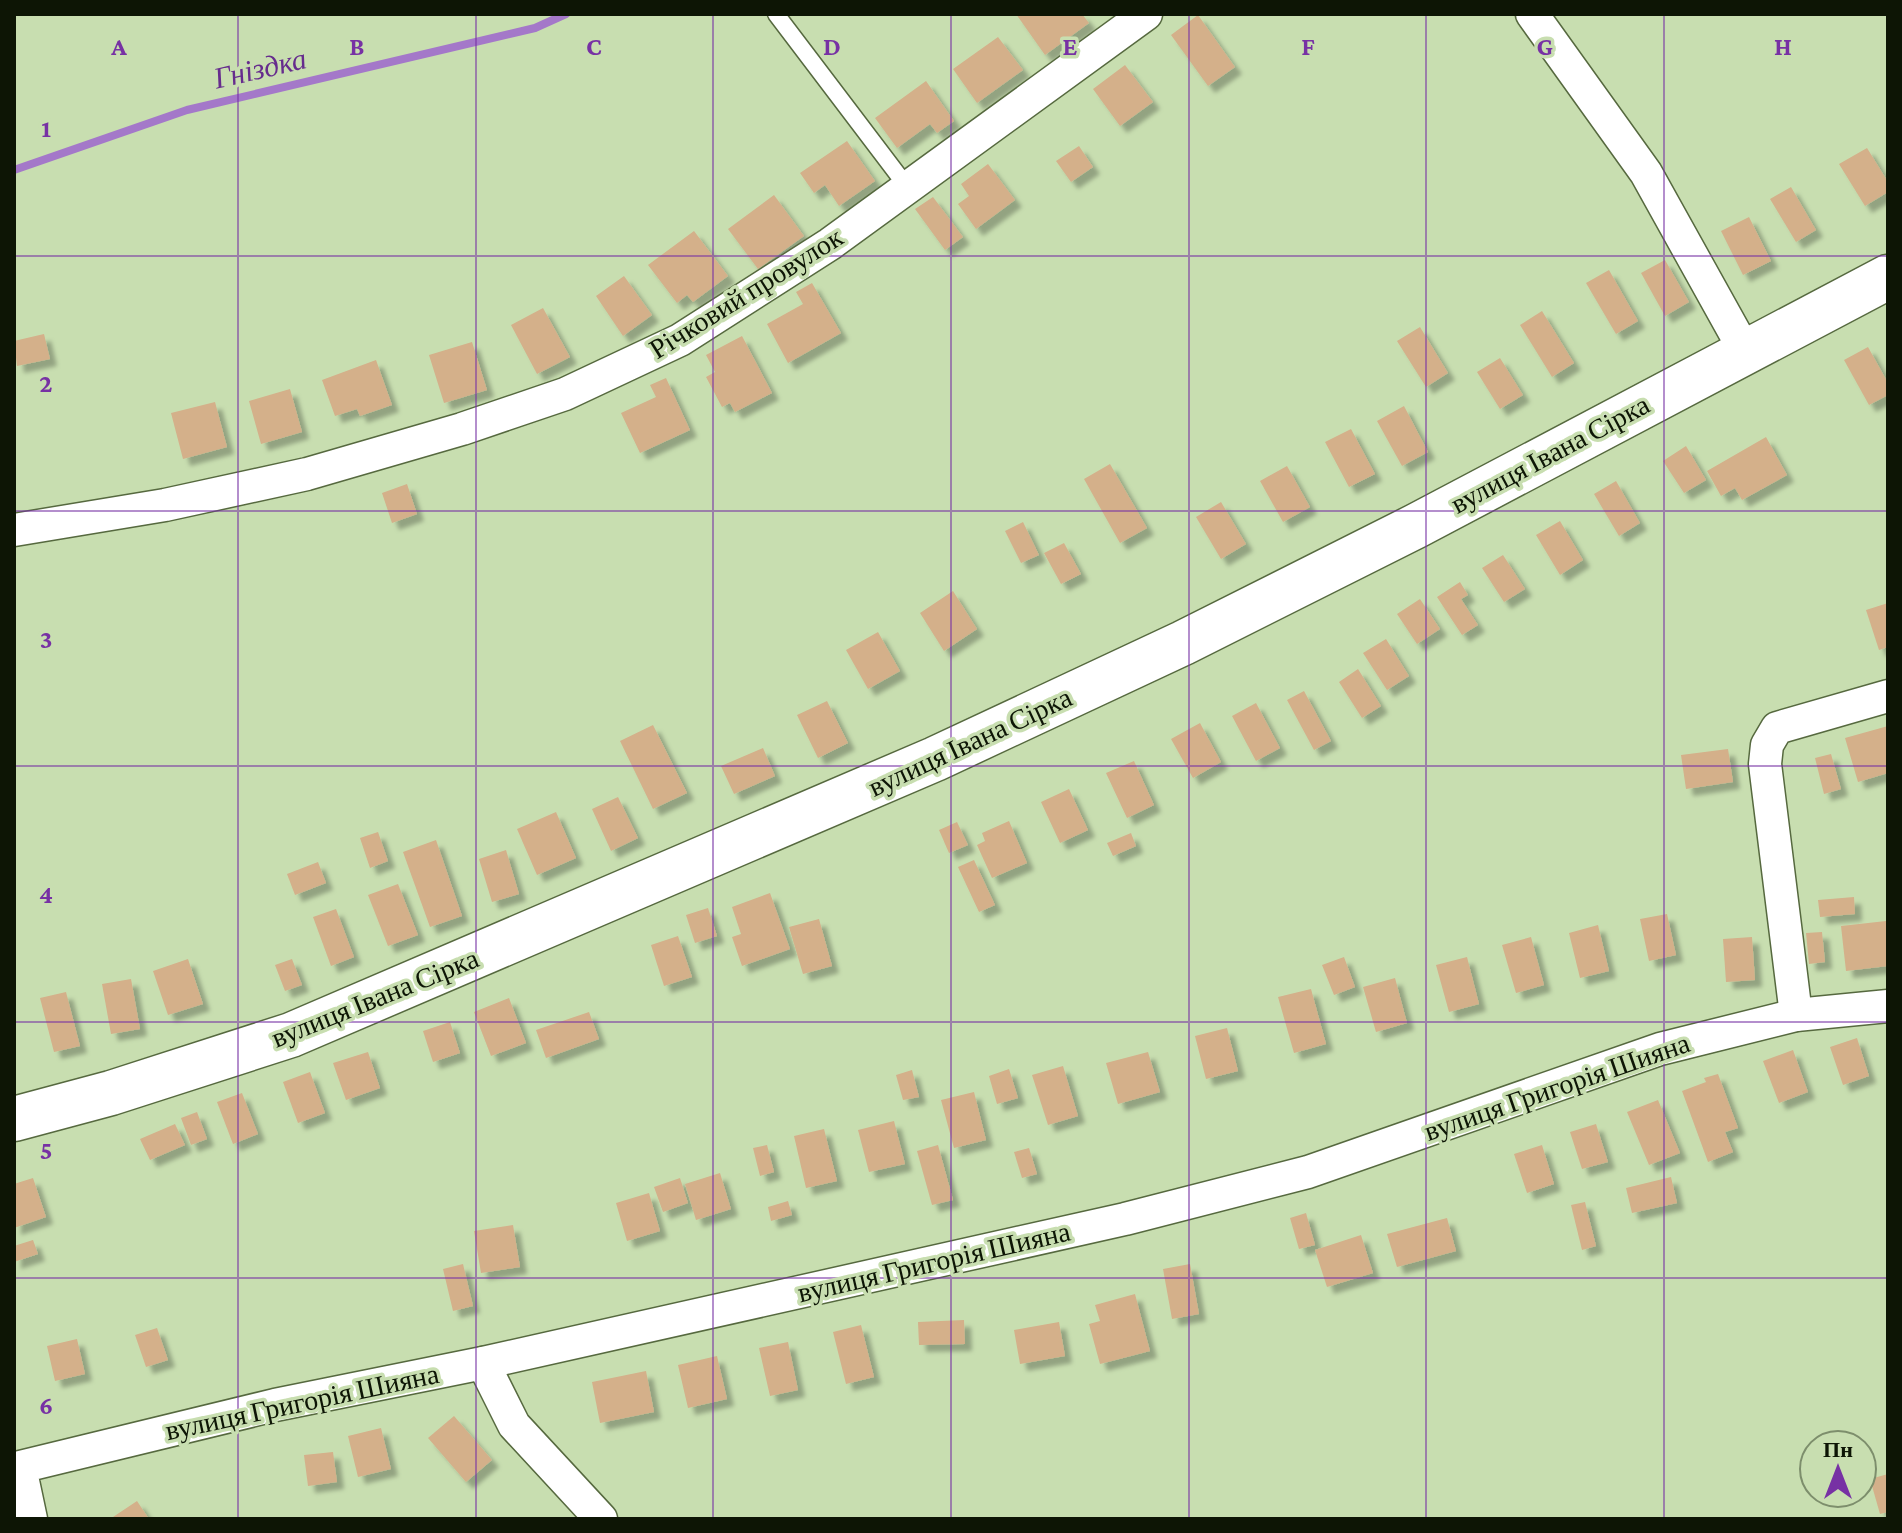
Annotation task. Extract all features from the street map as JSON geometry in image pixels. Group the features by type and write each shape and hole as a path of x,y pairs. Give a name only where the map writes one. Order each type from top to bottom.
{"street":[{"name":"Річковий провулок","path":"14,530 165,505 307,474 462,429 565,394 680,340 830,244 1146,14"},
{"path":"1532,14 1646,173 1745,351"},
{"name":"вулиця Івана Сірка","path":"14,1119 111,1093 291,1035 935,759 1238,616 1416,526 1888,277"},
{"path":"1796,1015 1765,764 1767,745 1777,728 1888,696"},
{"name":"вулиця Григорія Шияна","path":"31,1519 17,1460 483,1363 1110,1223 1308,1172 1660,1049 1796,1015 1888,1006"},
{"path":"483,1363 514,1425 601,1519"}],"lane":[{"path":"776,14 908,188"}],"building":[{"path":"1016,14 1082,14 1089,23 1045,55"},
{"path":"1198,15 1235,67 1208,86 1171,35"},
{"path":"998,37 1023,70 977,103 953,69"},
{"path":"1125,65 1153,102 1120,126 1093,89"},
{"path":"926,81 954,121 937,133 930,124 897,148 875,118"},
{"path":"847,141 875,181 839,206 825,185 814,193 800,173"},
{"path":"1079,146 1093,167 1071,182 1056,161"},
{"path":"1867,148 1888,182 1888,192 1865,206 1839,164"},
{"path":"988,164 1015,200 976,229 958,204 969,196 961,184"},
{"path":"1791,187 1816,230 1796,242 1770,199"},
{"path":"774,195 804,236 758,269 728,229"},
{"path":"933,197 963,237 945,250 915,209"},
{"path":"1749,217 1771,261 1743,275 1721,231"},
{"path":"694,231 728,276 693,302 687,295 677,303 648,265"},
{"path":"1665,260 1689,302 1665,316 1641,273"},
{"path":"1609,270 1638,321 1616,334 1586,283"},
{"path":"624,276 652,315 623,336 596,296"},
{"path":"812,283 841,333 788,363 767,324 803,304 796,292"},
{"path":"543,308 570,357 537,374 511,325"},
{"path":"1542,311 1574,363 1552,377 1520,325"},
{"path":"1420,327 1448,373 1426,387 1397,341"},
{"path":"44,334 50,359 17,366 14,341"},
{"path":"742,336 772,393 735,412 730,403 722,407 706,377 715,372 706,355"},
{"path":"472,342 487,390 444,403 429,355"},
{"path":"1868,347 1888,383 1888,395 1869,405 1844,360"},
{"path":"1500,358 1523,395 1500,409 1477,372"},
{"path":"376,360 392,405 360,416 357,409 335,416 322,380"},
{"path":"666,378 690,430 640,453 621,413 656,397 650,385"},
{"path":"290,389 302,432 261,444 249,401"},
{"path":"215,402 227,447 183,459 171,413"},
{"path":"1404,406 1428,452 1402,466 1377,421"},
{"path":"1351,429 1375,474 1349,487 1325,442"},
{"path":"1766,437 1787,475 1742,500 1735,488 1721,496 1707,471"},
{"path":"1686,446 1706,480 1684,493 1663,461"},
{"path":"1110,464 1147,528 1120,543 1084,479"},
{"path":"1287,466 1310,507 1283,522 1260,481"},
{"path":"1616,481 1640,523 1619,536 1594,494"},
{"path":"407,484 417,514 392,523 382,493"},
{"path":"1221,502 1246,544 1221,559 1196,517"},
{"path":"1560,521 1583,560 1560,575 1536,535"},
{"path":"1023,522 1039,555 1021,563 1005,531"},
{"path":"1064,543 1081,574 1061,584 1044,553"},
{"path":"1503,555 1525,589 1504,602 1482,568"},
{"path":"1460,582 1468,595 1461,599 1478,625 1462,635 1437,597"},
{"path":"953,591 977,629 944,651 920,613"},
{"path":"1420,599 1440,629 1417,644 1397,614"},
{"path":"1888,603 1888,647 1879,650 1866,610"},
{"path":"878,632 900,671 868,689 846,650"},
{"path":"1386,639 1409,676 1387,690 1363,653"},
{"path":"1358,669 1381,706 1362,718 1339,682"},
{"path":"1304,691 1331,741 1314,750 1287,700"},
{"path":"827,701 848,743 818,758 797,715"},
{"path":"1256,703 1280,748 1256,761 1232,716"},
{"path":"1200,723 1221,762 1193,778 1171,739"},
{"path":"653,725 687,793 653,809 620,741"},
{"path":"1888,726 1888,773 1858,782 1845,738"},
{"path":"763,748 775,776 734,794 721,766"},
{"path":"1728,749 1733,782 1686,789 1681,755"},
{"path":"1831,754 1841,789 1824,794 1815,758"},
{"path":"1134,761 1154,805 1127,818 1106,773"},
{"path":"1069,789 1088,830 1060,843 1041,802"},
{"path":"618,797 638,838 611,851 592,809"},
{"path":"556,812 576,858 537,875 517,829"},
{"path":"1009,821 1027,863 992,878 977,845 985,841 982,833"},
{"path":"957,822 968,845 949,853 939,830"},
{"path":"378,832 388,861 370,868 360,838"},
{"path":"1131,833 1136,846 1113,856 1107,843"},
{"path":"436,840 462,916 430,927 403,852"},
{"path":"506,850 519,894 492,902 479,859"},
{"path":"974,860 995,905 979,912 958,867"},
{"path":"318,862 326,883 295,895 287,874"},
{"path":"398,884 418,935 388,946 368,895"},
{"path":"770,893 790,949 742,966 732,937 741,934 732,907"},
{"path":"1854,897 1855,914 1820,917 1818,900"},
{"path":"708,908 717,936 695,943 686,915"},
{"path":"336,909 354,957 331,966 313,917"},
{"path":"1667,914 1676,955 1649,961 1640,919"},
{"path":"819,919 832,966 803,974 789,927"},
{"path":"1886,921 1888,966 1846,971 1841,926"},
{"path":"1598,925 1609,971 1580,978 1569,933"},
{"path":"1822,932 1825,962 1809,964 1806,933"},
{"path":"678,936 692,977 664,986 651,945"},
{"path":"1531,937 1544,985 1516,993 1502,945"},
{"path":"1752,937 1755,980 1726,982 1723,939"},
{"path":"1344,957 1355,987 1334,995 1322,965"},
{"path":"1467,957 1479,1004 1449,1012 1436,965"},
{"path":"188,959 203,1004 168,1015 153,971"},
{"path":"292,959 302,985 285,991 275,965"},
{"path":"1395,978 1407,1023 1376,1032 1363,987"},
{"path":"131,979 140,1029 111,1034 102,984"},
{"path":"1311,989 1326,1044 1294,1053 1278,997"},
{"path":"66,992 80,1046 54,1052 40,998"},
{"path":"509,998 526,1043 491,1056 474,1012"},
{"path":"589,1012 599,1039 546,1058 536,1030"},
{"path":"450,1022 460,1053 433,1062 423,1031"},
{"path":"1227,1028 1238,1071 1206,1079 1195,1036"},
{"path":"1857,1038 1869,1076 1843,1085 1830,1047"},
{"path":"1793,1050 1808,1092 1779,1103 1763,1061"},
{"path":"368,1052 380,1088 346,1100 333,1063"},
{"path":"1148,1052 1160,1092 1118,1104 1106,1063"},
{"path":"1063,1066 1078,1116 1048,1125 1032,1075"},
{"path":"1009,1069 1018,1098 997,1104 989,1076"},
{"path":"912,1070 919,1097 903,1100 896,1075"},
{"path":"310,1072 325,1113 298,1123 283,1082"},
{"path":"1718,1074 1738,1128 1725,1132 1733,1152 1708,1162 1682,1091"},
{"path":"974,1092 986,1140 954,1148 941,1100"},
{"path":"242,1093 258,1134 233,1144 217,1102"},
{"path":"1658,1100 1680,1153 1649,1165 1627,1112"},
{"path":"197,1112 207,1139 191,1145 181,1118"},
{"path":"894,1121 905,1164 869,1172 858,1130"},
{"path":"175,1124 185,1145 150,1160 140,1139"},
{"path":"1596,1124 1608,1162 1582,1169 1570,1132"},
{"path":"824,1129 837,1181 806,1188 794,1136"},
{"path":"767,1145 774,1172 760,1176 753,1148"},
{"path":"938,1145 953,1200 932,1205 917,1151"},
{"path":"1542,1145 1554,1184 1527,1193 1514,1154"},
{"path":"1029,1148 1037,1174 1022,1178 1014,1152"},
{"path":"720,1173 731,1209 696,1220 685,1184"},
{"path":"1671,1177 1677,1203 1632,1213 1626,1188"},
{"path":"33,1178 46,1217 14,1228 14,1184"},
{"path":"680,1178 688,1203 663,1212 654,1187"},
{"path":"649,1193 660,1231 627,1241 616,1203"},
{"path":"788,1201 792,1215 771,1221 768,1207"},
{"path":"1585,1202 1596,1246 1582,1250 1571,1205"},
{"path":"1306,1213 1315,1245 1299,1249 1290,1218"},
{"path":"1447,1218 1456,1251 1397,1267 1387,1234"},
{"path":"513,1225 520,1267 481,1273 474,1231"},
{"path":"1361,1235 1373,1273 1327,1287 1315,1250"},
{"path":"33,1240 38,1254 14,1262 14,1246"},
{"path":"463,1264 473,1306 453,1311 443,1269"},
{"path":"1190,1264 1199,1314 1172,1319 1163,1269"},
{"path":"1135,1294 1150,1351 1100,1364 1089,1324 1100,1321 1095,1305"},
{"path":"964,1320 965,1344 919,1345 918,1322"},
{"path":"1059,1322 1065,1356 1020,1364 1014,1330"},
{"path":"861,1325 874,1377 846,1384 833,1332"},
{"path":"157,1328 168,1360 146,1367 135,1335"},
{"path":"77,1339 85,1374 55,1381 47,1346"},
{"path":"788,1342 798,1390 770,1396 759,1348"},
{"path":"717,1356 727,1399 688,1408 678,1365"},
{"path":"646,1371 654,1412 600,1423 592,1382"},
{"path":"454,1416 492,1460 466,1482 428,1438"},
{"path":"381,1428 391,1469 358,1477 348,1436"},
{"path":"333,1452 337,1482 308,1486 304,1455"},
{"path":"1888,1474 1888,1512 1880,1514 1878,1507 1878,1477"},
{"path":"137,1501 149,1519 110,1519"}],"waterway":[{"name":"Гніздка","path":"14,170 187,110 535,28 566,14"}]}
